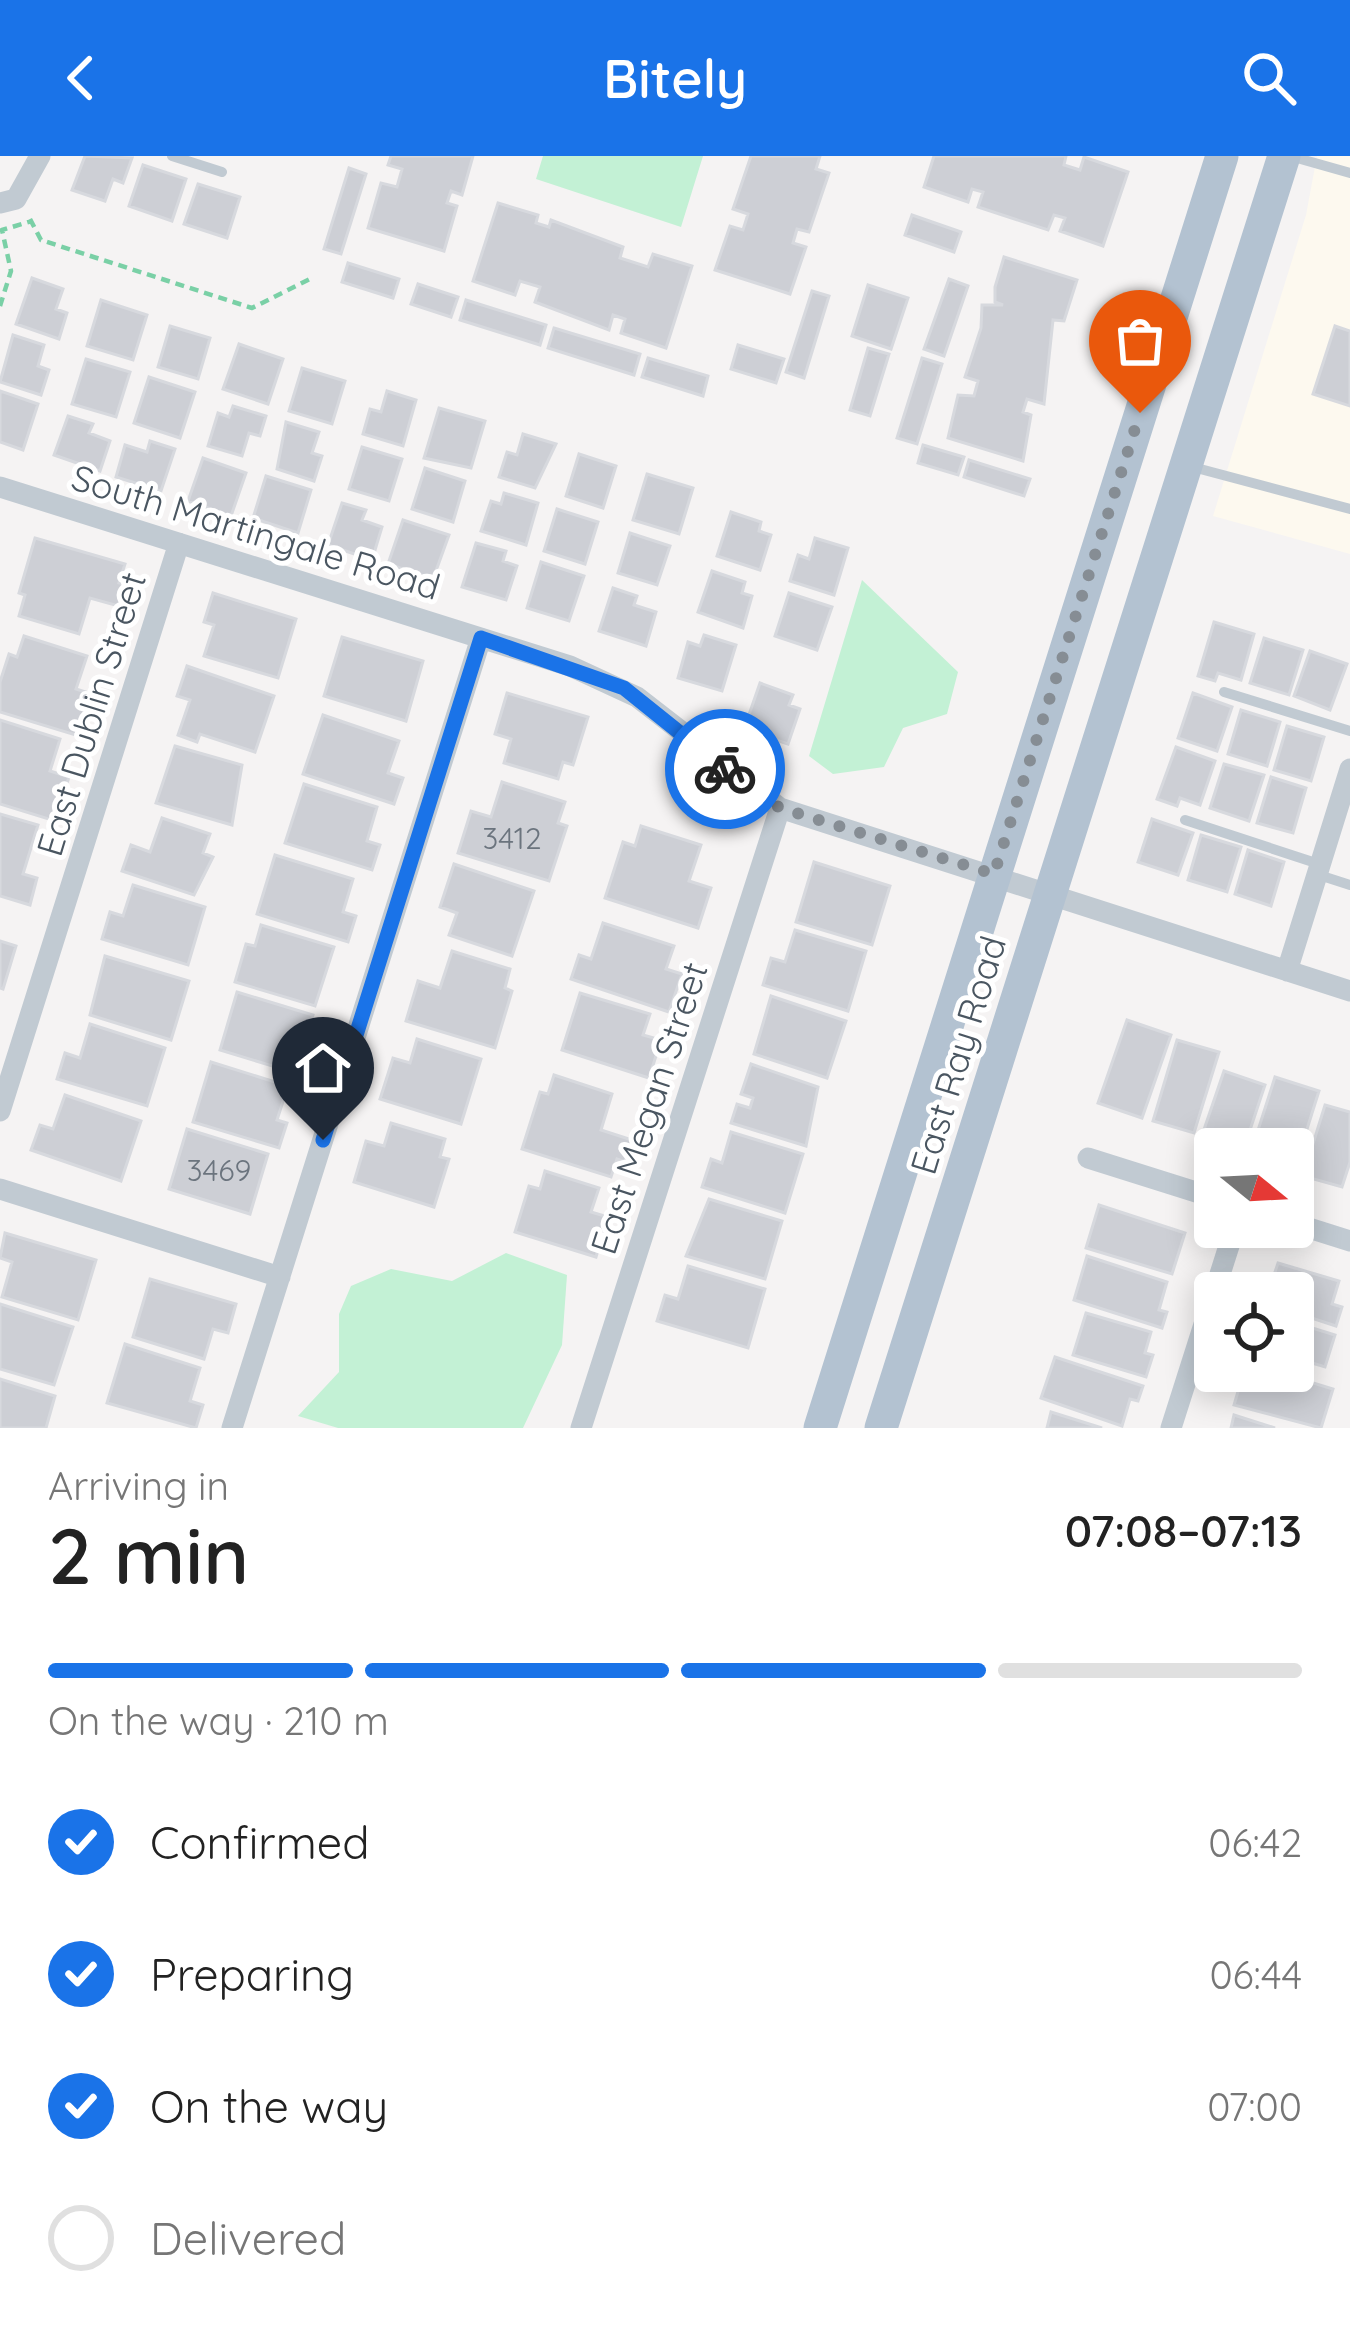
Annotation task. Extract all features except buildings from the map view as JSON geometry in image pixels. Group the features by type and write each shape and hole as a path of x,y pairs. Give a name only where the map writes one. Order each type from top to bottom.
{"main road":[{"name":"East Ray Road","path":"820,1428 1222,156"},
{"name":"East Ray Road","path":"881,1428 1287,156"}],"street":[{"path":"8,201 40,156"},
{"name":"South Martingale Road","path":"0,487 481,638 624,688 780,808 1350,991"},
{"name":"East Dublin Street","path":"0,1111 179,543"},
{"path":"232,1428 481,638"},
{"path":"1287,971 1350,769"},
{"name":"East Megan Street","path":"581,1428 780,808"},
{"path":"1088,1158 1194,1191"},
{"path":"0,1189 280,1277"},
{"path":"1314,1230 1350,1241"},
{"path":"1172,1428 1228,1248"}],"lane":[{"path":"172,156 222,172"},
{"path":"1287,156 1350,173"},
{"path":"1186,466 1350,509"},
{"path":"1224,692 1350,731"},
{"path":"1185,820 1350,885"}],"path":[{"path":"8,201 32,221 41,240 252,308 312,278"},
{"path":"0,306 11,271 2,230 32,221"}],"shaded area":[{"path":"1317,156 1350,156 1350,554 1213,516 1306,215"}],"green space":[{"path":"543,156 703,156 681,227 536,179"},
{"path":"862,580 958,672 947,714 903,728 884,767 833,774 809,756"},
{"path":"506,1253 567,1275 562,1345 523,1428 338,1428 298,1416 339,1372 339,1314 351,1286 391,1269 452,1281"}],"way so far":[{"path":"725,769 780,808 994,874 1140,413"}],"route":[{"path":"323,1140 481,638 624,688 725,769"}]}
